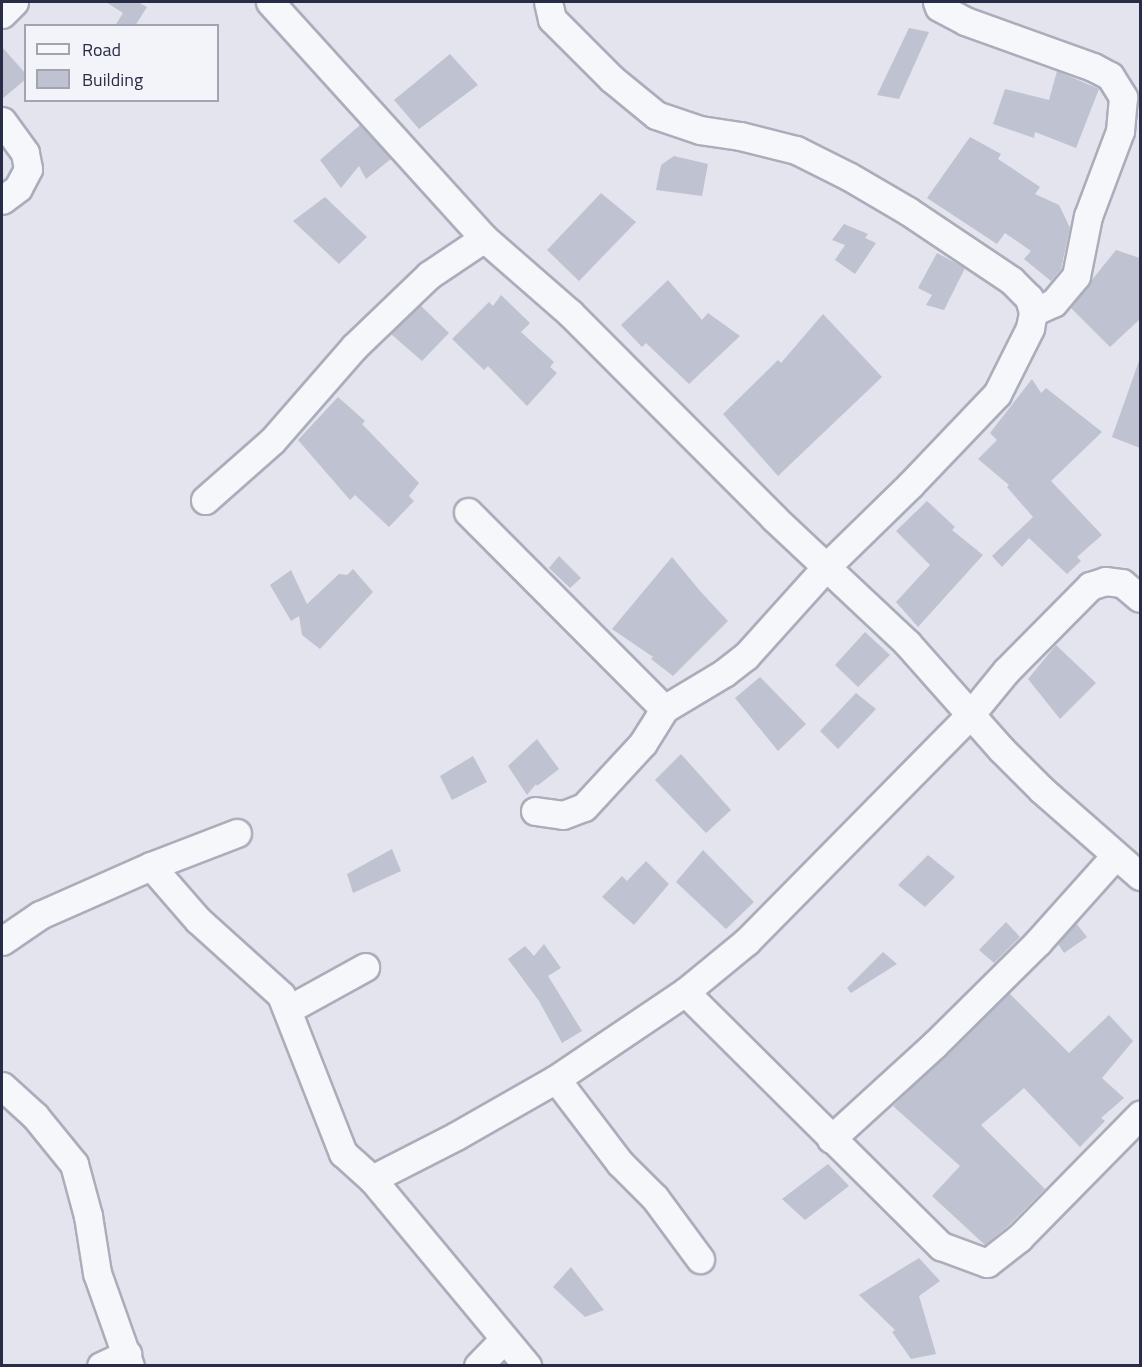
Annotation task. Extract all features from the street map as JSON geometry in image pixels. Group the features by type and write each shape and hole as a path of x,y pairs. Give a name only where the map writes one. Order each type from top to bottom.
{"street":[{"path":"2,14 14,2"},
{"path":"270,2 484,238 570,313 826,567 907,643 970,715 1042,790 1140,876"},
{"path":"535,811 563,815 584,807 643,742 664,709 724,673 746,656 826,567 910,485 997,394 1030,328 1033,312 1029,298 1011,280 908,211 848,176 796,150 740,136 700,130 656,115 612,79 552,19 548,2"},
{"path":"937,2 939,8 965,21 1003,37 1062,54 1110,76 1123,97 1130,134 1088,216 1076,276 1053,303 1033,312"},
{"path":"2,121 24,153 28,170 18,188 2,200"},
{"path":"205,500 272,441 354,347 429,275 484,238"},
{"path":"468,512 664,709"},
{"path":"372,1179 456,1136 556,1079 685,992 747,941 970,715 1006,671 1090,586 1105,581 1122,583 1140,598"},
{"path":"2,941 40,915 151,866 237,833"},
{"path":"831,1138 959,1021 1038,942 1115,856"},
{"path":"151,866 198,920 281,995 289,1009 343,1153 372,1179 526,1365"},
{"path":"289,1009 365,967"},
{"path":"685,992 941,1246 987,1263 1019,1238 1140,1115"},
{"path":"556,1079 620,1163 655,1198 700,1258"},
{"path":"2,1086 35,1116 74,1164 88,1216 97,1273 128,1360 101,1365"},
{"path":"478,1365 504,1339"}],"building":[{"path":"106,2 138,2 147,7 136,24 116,24 123,13"},
{"path":"909,28 929,32 899,99 877,95"},
{"path":"2,47 24,72 24,81 2,99"},
{"path":"450,54 478,85 419,129 394,100"},
{"path":"1057,71 1099,89 1076,148 1035,132 1034,138 993,124 1005,89 1049,100"},
{"path":"360,125 391,159 366,179 359,166 341,188 320,160"},
{"path":"970,137 1001,154 998,159 1040,187 1035,194 1059,205 1070,228 1061,269 1051,281 1024,259 1031,251 1005,233 997,244 927,198"},
{"path":"674,156 708,164 702,196 656,190 661,165"},
{"path":"601,193 636,222 579,281 547,250"},
{"path":"325,197 367,237 339,264 293,221"},
{"path":"844,224 868,234 865,238 876,243 855,274 835,260 845,245 832,240"},
{"path":"1116,250 1140,258 1140,319 1110,347 1070,307"},
{"path":"937,253 965,268 944,310 926,305 932,295 918,288"},
{"path":"668,280 702,320 708,313 740,336 689,384 646,343 642,347 621,325"},
{"path":"501,295 530,323 521,332 554,362 550,367 557,373 527,406 488,366 484,370 452,339 489,302 493,306"},
{"path":"420,305 449,333 422,361 391,334"},
{"path":"823,314 882,377 778,476 723,414 778,360 781,363"},
{"path":"1140,362 1140,448 1112,437"},
{"path":"1032,379 1041,393 1046,388 1102,432 1051,481 1102,535 1077,557 1081,561 1067,574 1029,538 1002,567 992,556 1033,517 1007,487 1009,485 978,459 997,440 990,433"},
{"path":"338,397 365,421 362,424 419,483 409,496 414,501 389,527 355,495 350,500 298,440"},
{"path":"927,501 955,527 952,530 983,555 918,627 896,602 930,565 896,531"},
{"path":"559,556 581,578 570,588 549,568"},
{"path":"672,557 728,621 673,676 651,659 653,657 612,629"},
{"path":"353,569 373,592 320,649 302,635 299,616 291,621 270,585 291,570 307,604 339,574 347,575"},
{"path":"865,632 890,655 858,687 835,665"},
{"path":"1056,645 1096,683 1060,719 1028,679"},
{"path":"760,677 806,724 778,751 735,698"},
{"path":"856,693 876,709 838,749 820,731"},
{"path":"537,739 559,769 537,786 536,784 527,795 508,766"},
{"path":"681,754 731,810 706,833 655,780"},
{"path":"473,756 487,782 452,800 440,776"},
{"path":"392,849 401,871 353,893 347,874"},
{"path":"703,850 754,902 726,929 676,882"},
{"path":"928,855 955,877 925,907 898,885"},
{"path":"646,861 669,884 634,925 602,897 622,876 627,881"},
{"path":"1006,922 1020,937 994,963 979,950"},
{"path":"1076,923 1087,937 1064,953 1058,944"},
{"path":"544,944 561,968 548,976 582,1031 562,1043 539,1001 508,959 525,946 534,956"},
{"path":"883,952 897,964 851,993 847,988"},
{"path":"1009,993 1069,1053 1109,1015 1133,1041 1102,1078 1124,1098 1101,1118 1105,1121 1080,1147 1024,1088 981,1125 1045,1189 1008,1226 985,1245 932,1196 960,1166 893,1106"},
{"path":"828,1164 849,1186 805,1220 782,1199"},
{"path":"919,1258 940,1281 919,1296 936,1354 911,1359 892,1332 895,1330 859,1295"},
{"path":"571,1267 604,1310 585,1317 553,1287"}]}
